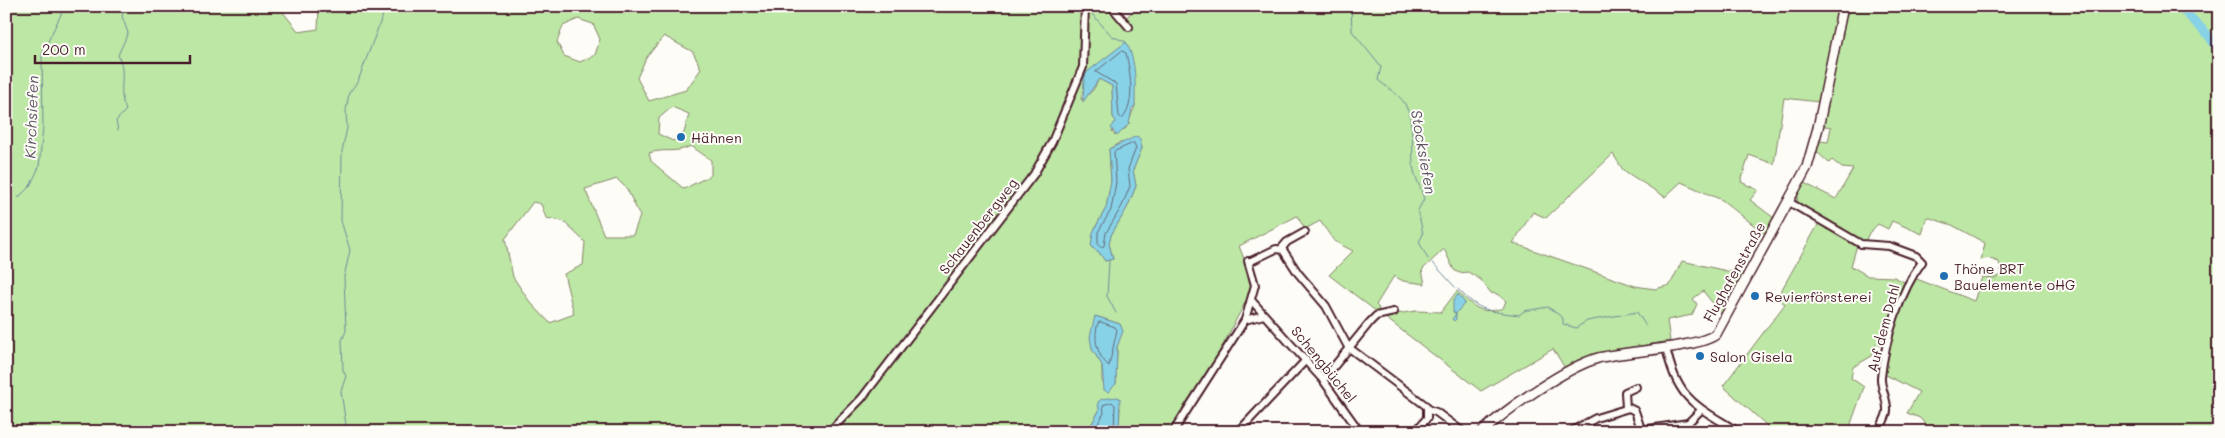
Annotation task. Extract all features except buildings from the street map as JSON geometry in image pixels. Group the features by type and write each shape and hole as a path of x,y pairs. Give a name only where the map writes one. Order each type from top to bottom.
{"main road":[{"name":"Flughafenstraße","path":"1482,432 1507,410 1580,366 1617,354 1703,341 1716,334 1789,202 1813,150 1843,6"}],"street":[{"name":"Schauenbergweg","path":"829,432 862,398 1034,174 1052,142 1083,67 1085,6"},
{"path":"1111,6 1129,27"},
{"name":"Auf dem Dahl","path":"1789,202 1861,244 1889,246 1916,256 1922,262 1910,278 1900,299 1881,376 1887,411 1878,432"},
{"path":"1173,432 1245,320 1255,278 1248,262 1276,249 1281,249 1287,242 1305,232"},
{"path":"1281,249 1326,306 1348,347 1425,405 1427,418 1416,432"},
{"name":"Schengbüchel","path":"1251,300 1264,316 1279,328 1306,360 1360,432"},
{"path":"1322,380 1376,316 1394,312"},
{"path":"1245,320 1264,316"},
{"path":"1666,347 1676,383 1701,410 1738,432"},
{"path":"1238,432 1306,360"},
{"path":"1626,408 1625,392 1636,387"},
{"path":"1570,432 1596,418 1626,408 1635,411 1642,431 1684,424 1692,421 1701,410"},
{"path":"1427,409 1436,412 1462,432"}],"green space":[{"path":"6,6 278,6 299,32 318,29 319,6 400,6 403,8 404,6 1106,6 1115,16 1124,19 1139,6 1839,6 1819,102 1784,98 1774,164 1749,155 1741,182 1758,190 1750,200 1774,218 1765,234 1722,200 1681,182 1665,197 1623,170 1613,154 1546,218 1533,212 1513,243 1635,286 1655,289 1670,285 1682,261 1745,275 1729,300 1723,316 1703,291 1693,299 1697,304 1692,315 1667,320 1670,341 1598,353 1565,368 1553,349 1481,391 1383,316 1416,311 1441,312 1457,291 1472,305 1482,310 1488,311 1503,308 1506,301 1497,294 1491,293 1481,280 1468,272 1459,273 1454,270 1444,249 1422,270 1425,284 1403,281 1394,276 1376,305 1379,308 1377,312 1329,275 1353,251 1334,241 1320,221 1305,229 1297,216 1239,246 1253,287 1220,351 1221,355 1185,410 1181,411 1168,432 1119,432 1120,407 1099,411 1087,432 6,432","holes":["578,19 593,24 600,39 595,55 580,62 564,56 557,42 563,26","664,36 693,52 701,69 686,90 649,101 637,78 646,58","1126,43 1135,106 1126,128 1115,135 1112,132 1116,121 1113,117 1112,86 1099,79 1093,90 1081,100 1083,90 1091,73","672,107 689,114 684,133 673,141 658,134 659,118","1140,142 1142,148 1133,170 1136,186 1127,208 1111,235 1109,244 1113,259 1105,261 1099,252 1091,247 1095,228 1106,208 1111,181 1109,149 1119,143","691,146 711,160 711,175 684,189 651,161 649,153 680,150","617,179 627,189 640,216 633,235 604,235 585,189","533,202 541,204 546,218 563,221 585,242 583,265 564,274 574,314 550,323 530,302 513,277 505,239","1095,316 1120,324 1122,331 1117,347 1116,384 1108,392 1102,381 1102,365 1092,349"]},
{"path":"1860,6 2219,6 2219,432 2082,432 2046,428 2044,432 1931,432 1920,418 1907,413 1919,392 1884,374 1888,348 1876,344 1872,356 1853,367 1851,378 1864,387 1848,432 1774,432 1723,386 1785,304 1777,298 1819,223 1857,245 1851,266 1868,276 1894,277 1904,282 1914,278 1974,301 1982,277 1996,278 2002,274 1999,262 1987,258 1981,260 1985,243 1952,225 1927,217 1922,234 1892,221 1888,229 1878,224 1869,233 1865,242 1797,204 1798,194 1804,183 1836,199 1853,169 1842,168 1832,160 1829,163 1816,151 1820,141 1828,142 1831,127 1825,126 1824,122 1846,9 1853,10"}],"water":[{"path":"1126,42 1134,65 1135,106 1132,108 1129,124 1117,136 1111,128 1116,121 1113,117 1112,86 1099,79 1083,102 1084,79 1087,72"},
{"path":"1137,136 1140,139 1142,148 1133,170 1136,186 1127,208 1111,235 1109,244 1113,259 1105,261 1099,252 1091,247 1093,232 1106,208 1111,181 1109,149"},
{"path":"1458,294 1465,303 1456,314 1453,312 1453,302"},
{"path":"1095,316 1120,324 1123,331 1117,347 1116,384 1108,392 1104,390 1102,365 1092,349 1090,337"},
{"path":"1120,398 1119,432 1087,432 1099,411 1098,402 1102,399"}],"waterway":[{"name":"Kirchsiefen","path":"18,198 30,186 39,167 43,128 42,54 65,6"},
{"path":"118,130 116,121 126,110 123,103 122,69 118,55 128,33 122,16 125,6"},
{"name":"Stocksiefen","path":"1351,6 1352,31 1381,67 1378,80 1400,97 1408,111 1412,134 1413,165 1424,199 1418,210 1423,234 1419,242 1428,259"},
{"path":"2179,6 2209,36 2219,52"},
{"path":"1089,11 1112,36 1126,42"},
{"path":"347,432 341,391 346,376 343,370 342,340 346,331 344,277 350,250 341,221 342,151 347,128 346,111 349,93 358,81 384,12"},
{"path":"1109,261 1107,296 1116,313"},
{"name":"Stocksiefen","path":"1433,263 1455,287"},
{"name":"Stocksiefen","path":"1458,289 1472,302 1492,311 1519,315 1524,311 1548,307 1563,318 1563,324 1576,328 1587,321 1637,312 1646,326"}],"place":[{"name":"Hähnen","path":"681,137"},
{"name":"Thöne BRT Bauelemente oHG","path":"1944,276"},
{"name":"Revierförsterei","path":"1755,296"},
{"name":"Salon Gisela","path":"1700,356"}]}
